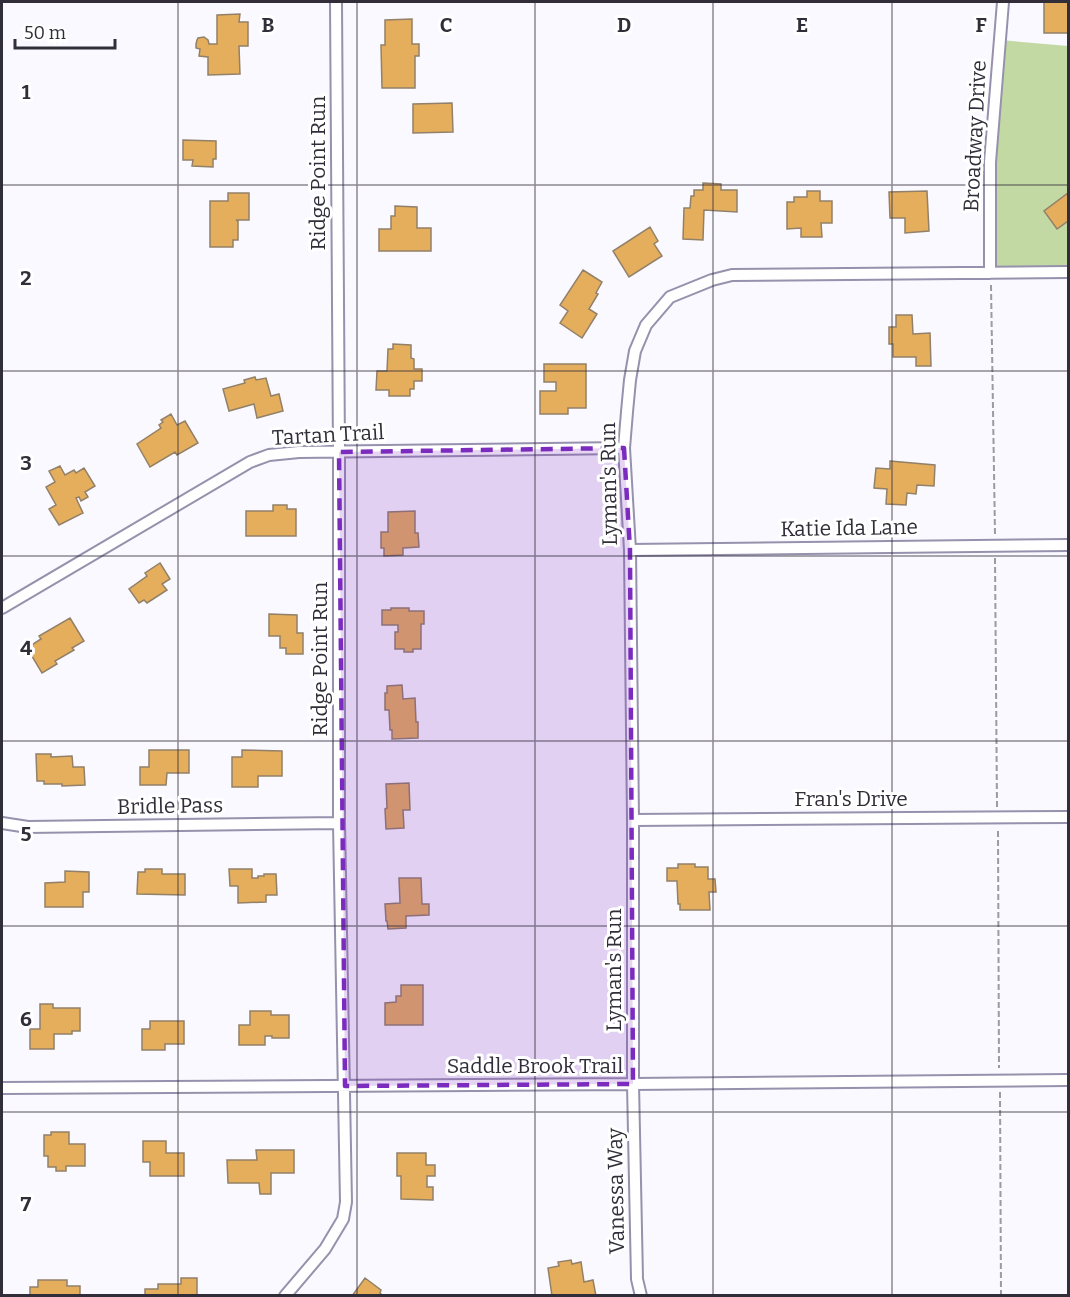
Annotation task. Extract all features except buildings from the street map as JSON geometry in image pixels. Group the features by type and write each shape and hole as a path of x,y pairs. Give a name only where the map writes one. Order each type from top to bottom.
{"street":[{"name":"Ridge Point Run","path":"285,1296 326,1249 343,1220 346,1202 339,823 336,2"},
{"name":"Broadway Drive","path":"990,273 990,162 1003,2"},
{"name":"Lyman's Run","path":"633,1084 630,550 624,448 635,351 646,325 670,297 732,274 1068,272"},
{"name":"Tartan Trail","path":"2,608 250,462 269,455 299,452 624,448"},
{"name":"Katie Ida Lane","path":"630,550 1068,545"},
{"name":"Fran's Drive","path":"633,820 1068,817"},
{"name":"Bridle Pass","path":"2,823 28,827 339,823"},
{"name":"Saddle Brook Trail","path":"2,1089 1068,1080"},
{"name":"Vanessa Way","path":"633,1084 637,1279 641,1296"}],"path":[{"path":"990,273 995,546 1001,1296"}],"highlighted area":[{"path":"624,448 630,550 633,1084 345,1086 339,452"}],"green space":[{"path":"1000,40 1068,46 1068,272 990,273"}]}
